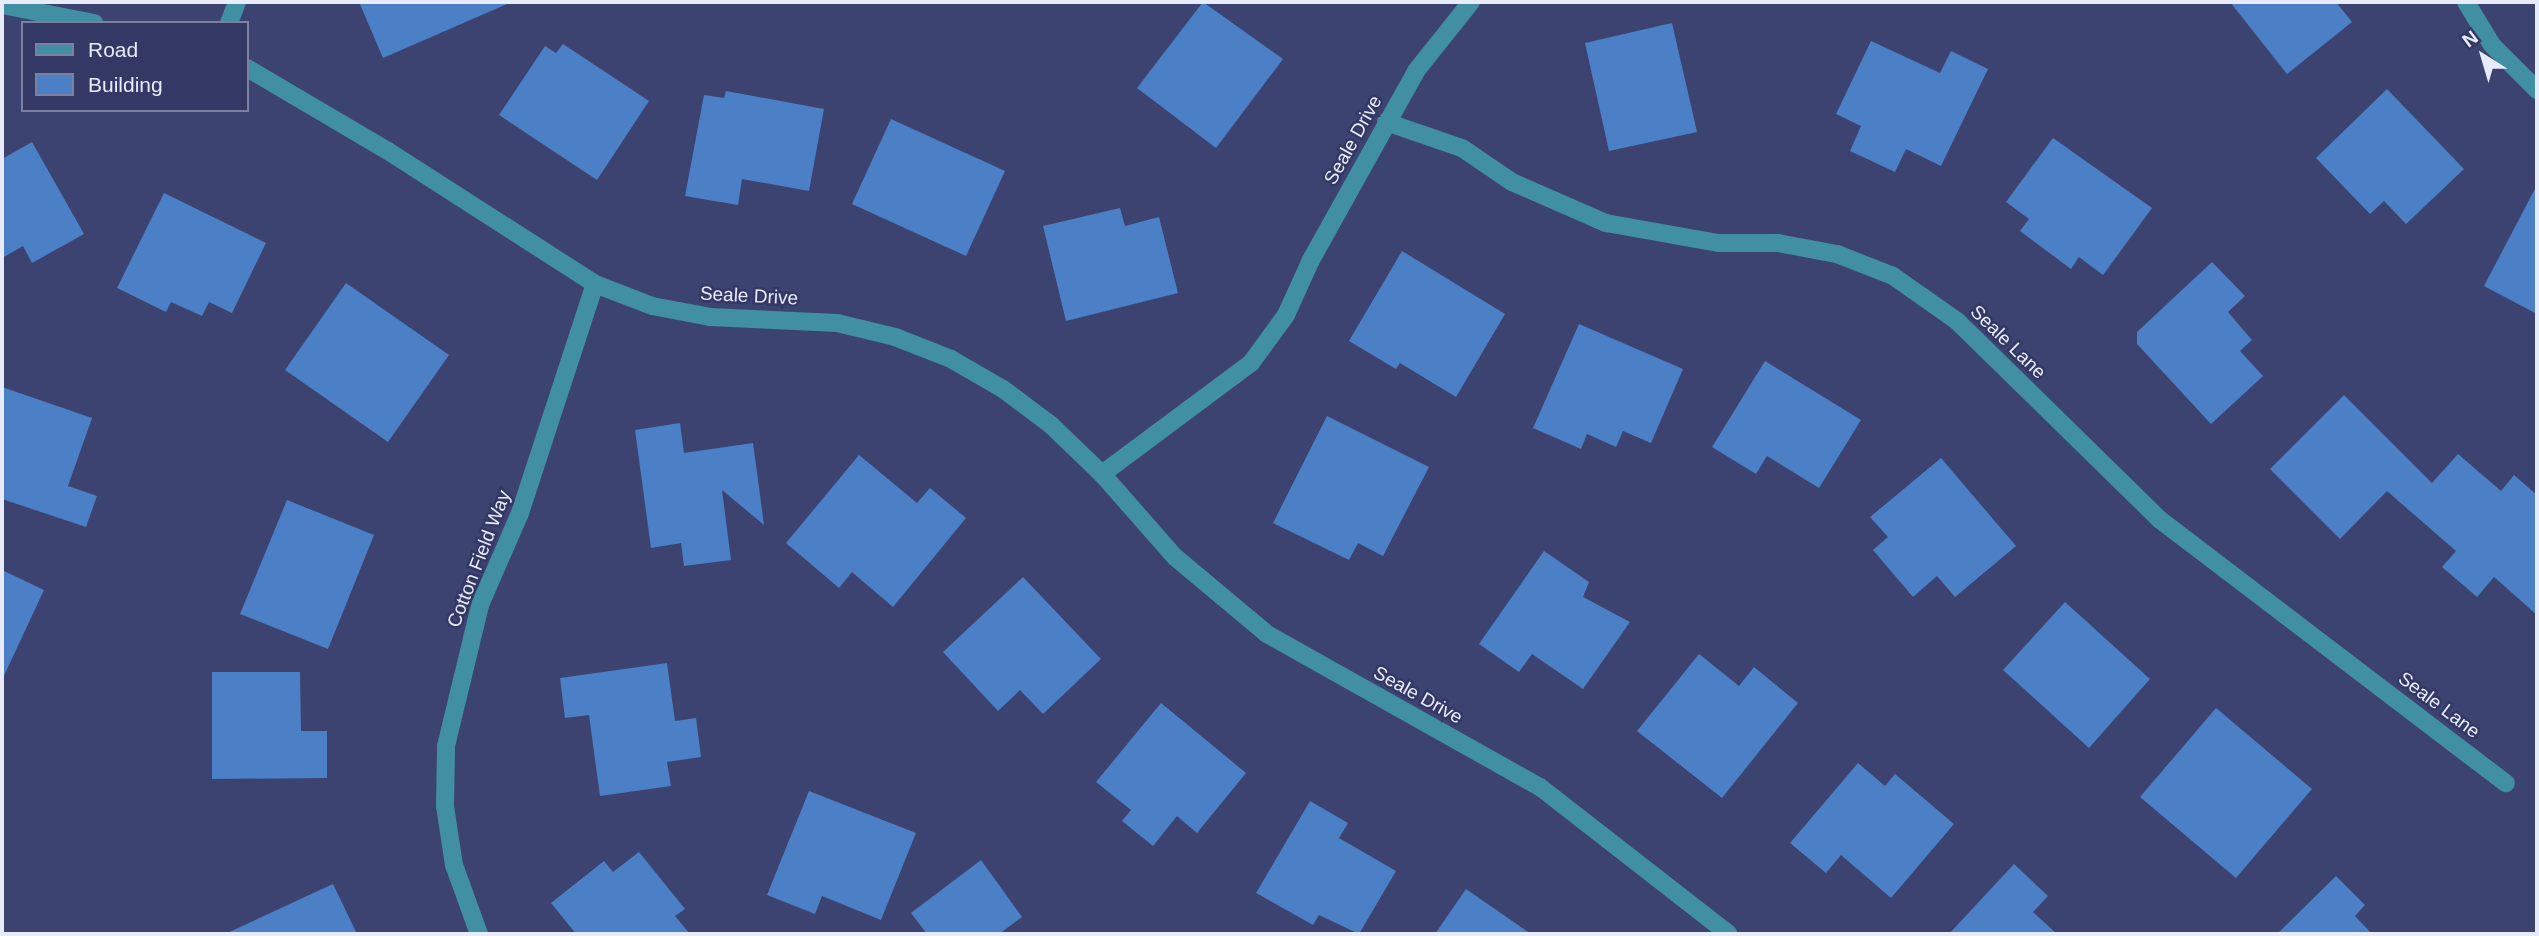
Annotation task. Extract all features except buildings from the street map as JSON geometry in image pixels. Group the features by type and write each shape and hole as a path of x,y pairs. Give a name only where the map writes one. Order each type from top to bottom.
{"street":[{"path":"230,21 237,2"},
{"name":"Seale Drive","path":"1102,474 1251,363 1286,315 1386,122 1416,71 1471,2"},
{"path":"2466,2 2492,45 2537,90"},
{"path":"2,5 84,21"},
{"name":"Seale Drive","path":"248,69 388,151 595,284 652,306 710,317 837,323 895,337 951,359 1003,389 1051,425 1102,474 1175,556 1266,634 1540,787 1730,934"},
{"name":"Seale Lane","path":"1386,122 1462,148 1512,182 1606,222 1718,243 1779,243 1837,254 1893,276 1957,321 2159,519 2506,783"},
{"name":"Cotton Field Way","path":"479,934 454,865 445,806 446,746 480,605 520,513 595,284"}]}
